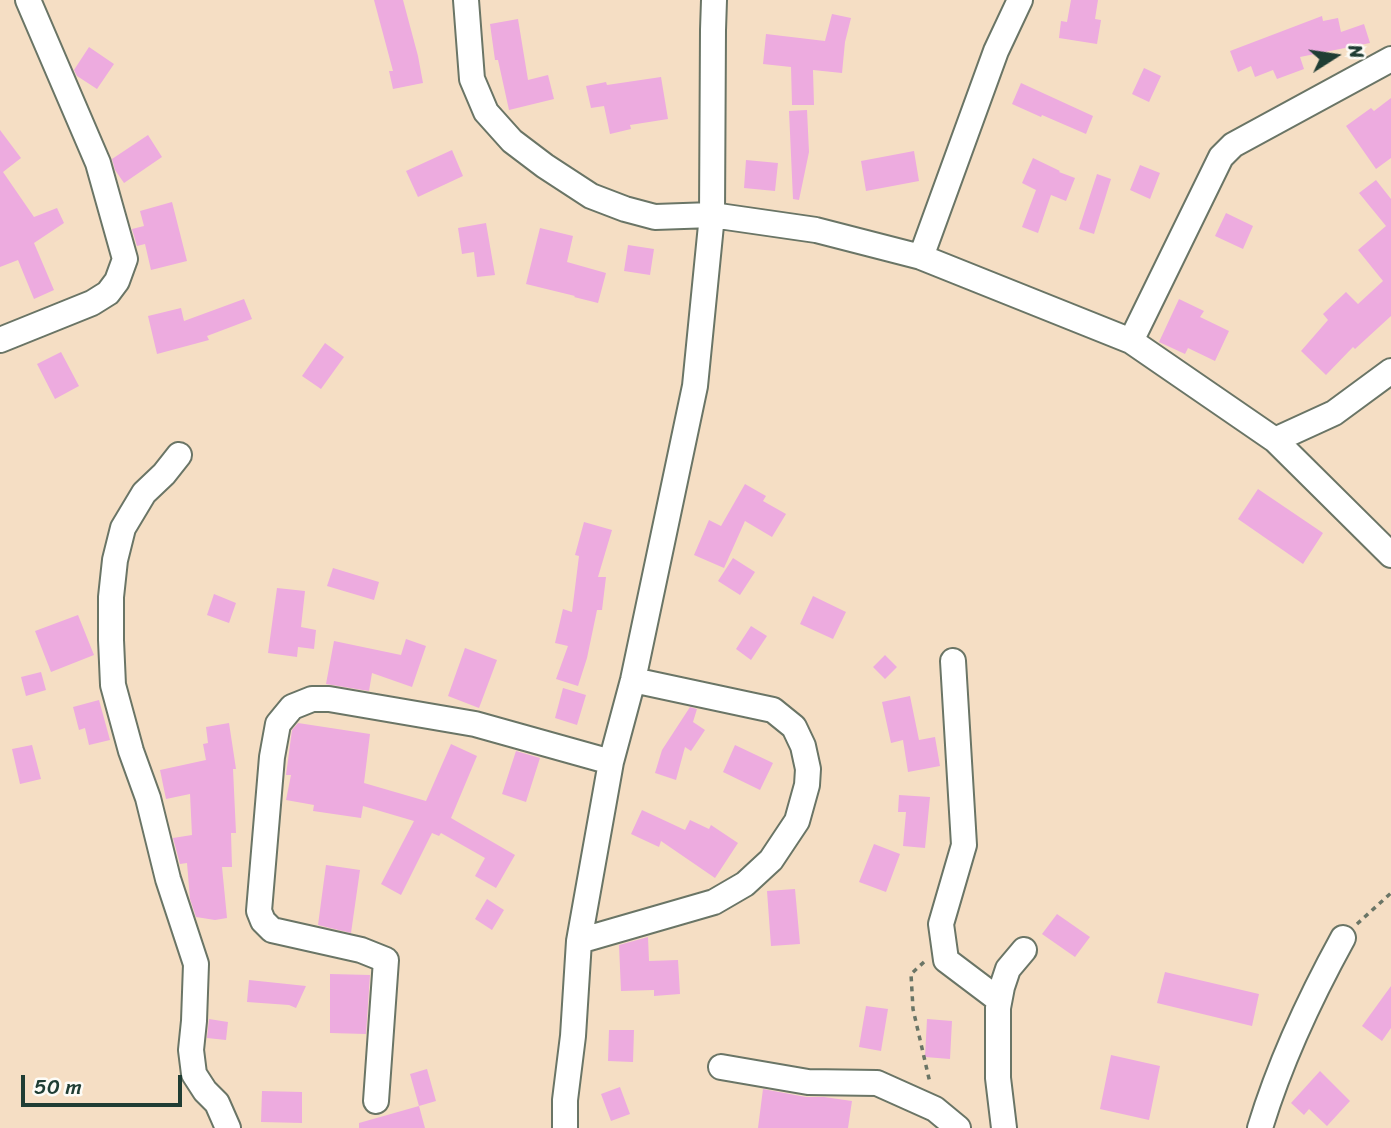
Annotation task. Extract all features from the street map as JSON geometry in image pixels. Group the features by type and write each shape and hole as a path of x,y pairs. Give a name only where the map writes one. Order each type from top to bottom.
{"street":[{"path":"0,340 92,303 107,293 117,281 125,259 98,163 28,0"},
{"path":"466,0 472,79 486,112 512,141 591,196 655,217 712,215 816,230 921,257 1131,341 1275,440 1391,555"},
{"path":"565,1128 579,941 611,762 633,680 695,386 712,215 715,0"},
{"path":"921,257 996,51 1020,0"},
{"path":"1131,341 1221,157 1233,145 1391,59"},
{"path":"1275,440 1334,413 1391,371"},
{"path":"179,455 144,493 123,528 115,560 111,597 113,685 131,751 148,798 168,879 196,964 191,1050 194,1074 217,1103 228,1128"},
{"path":"953,661 964,845 941,924 946,960 999,1000"},
{"path":"579,941 714,902 745,884 771,860 797,821 807,785 808,769 803,746 794,727 773,710 633,680"},
{"path":"376,1101 386,960 361,950 272,930 259,911 272,757 278,724 292,707 312,698 329,699 475,724 611,762"},
{"path":"1260,1128 1273,1087 1322,976 1343,937"},
{"path":"1004,1128 998,1078 999,1000 1008,969 1024,950"},
{"path":"721,1067 808,1082 877,1083 935,1109 958,1128"}],"path":[{"path":"1343,937 1391,893"},
{"path":"935,1109 914,1009 911,974 926,960 946,960"}],"building":[{"path":"374,0 403,0 423,83 393,89 389,71 393,71"},
{"path":"1071,0 1098,0 1095,19 1101,20 1097,44 1059,38 1061,21 1067,22"},
{"path":"832,14 851,18 842,73 813,70 814,105 792,105 791,67 763,64 766,34 825,41"},
{"path":"1322,16 1323,21 1338,18 1341,32 1364,24 1370,43 1300,57 1304,69 1277,79 1273,70 1255,77 1251,66 1238,72 1230,51"},
{"path":"518,19 528,80 548,75 554,99 509,110 498,60 495,60 490,24"},
{"path":"89,47 114,64 97,89 77,76 74,70"},
{"path":"1144,68 1161,76 1149,102 1132,94"},
{"path":"661,77 668,119 630,125 631,129 610,134 604,106 591,108 586,86"},
{"path":"1021,83 1093,116 1086,134 1012,104"},
{"path":"1391,98 1391,158 1376,169 1346,126"},
{"path":"807,110 809,152 799,200 793,199 789,111"},
{"path":"0,130 21,158 3,172 34,217 57,208 64,223 34,243 54,290 34,299 18,260 0,267"},
{"path":"148,135 162,157 124,183 115,170 112,159"},
{"path":"452,150 463,176 418,197 406,171"},
{"path":"914,151 919,181 866,191 861,161"},
{"path":"1033,158 1075,178 1066,201 1051,195 1038,233 1022,227 1036,190 1022,183"},
{"path":"746,160 778,163 775,191 744,188"},
{"path":"1140,165 1160,173 1150,199 1130,190"},
{"path":"1097,174 1111,179 1094,234 1079,229"},
{"path":"1376,180 1391,199 1391,316 1355,349 1353,347 1326,375 1301,351 1328,320 1323,314 1346,292 1358,304 1383,281 1358,250 1386,226 1359,193"},
{"path":"172,202 187,261 151,270 145,244 137,246 132,229 144,226 140,211"},
{"path":"1226,213 1253,226 1243,249 1215,236"},
{"path":"486,223 495,275 477,277 474,252 462,254 458,228"},
{"path":"540,228 573,236 567,262 606,273 598,303 526,284"},
{"path":"628,245 654,249 650,275 624,271"},
{"path":"244,299 252,319 207,336 209,340 157,354 148,316 181,308 184,321"},
{"path":"1179,299 1204,311 1200,317 1229,331 1215,361 1188,348 1185,354 1159,342"},
{"path":"325,343 344,357 321,389 302,376"},
{"path":"61,352 79,386 55,399 37,364"},
{"path":"745,484 766,496 763,501 786,514 772,537 745,521 724,568 694,555 709,520 721,526"},
{"path":"1258,489 1323,533 1303,564 1238,519"},
{"path":"584,522 612,530 598,577 606,577 602,610 597,610 578,686 556,679 568,646 555,643 563,609 572,612 579,556 575,555"},
{"path":"733,558 755,572 740,595 718,581"},
{"path":"333,568 379,582 374,600 327,586"},
{"path":"277,588 305,591 301,627 316,630 314,649 298,647 297,657 268,653"},
{"path":"214,594 236,603 229,623 207,615"},
{"path":"813,596 846,612 833,639 800,624"},
{"path":"78,615 94,655 51,672 35,631"},
{"path":"751,626 767,636 751,660 736,649"},
{"path":"406,639 426,646 412,687 372,673 369,691 326,684 334,641 401,655"},
{"path":"465,648 497,660 479,708 448,696"},
{"path":"885,655 897,667 885,679 873,667"},
{"path":"41,672 46,690 26,696 21,677"},
{"path":"563,688 586,695 577,725 555,718"},
{"path":"910,696 919,740 935,737 940,766 908,772 903,740 891,743 882,702"},
{"path":"99,700 110,740 89,745 85,728 79,730 73,707"},
{"path":"690,707 697,709 693,722 705,730 691,751 685,747 676,780 655,773 662,750"},
{"path":"229,723 236,769 233,769 236,833 231,833 232,867 222,867 227,918 215,920 196,917 190,899 187,863 180,864 173,838 192,835 190,794 166,799 160,770 206,760 203,744 208,743 206,727"},
{"path":"298,723 370,734 364,783 426,801 451,744 477,756 451,818 515,855 496,888 475,876 485,858 441,833 439,836 432,833 401,895 381,884 414,821 363,806 361,818 313,811 314,805 286,800 291,775 286,775 292,730"},
{"path":"32,745 41,779 20,784 12,749"},
{"path":"735,745 773,763 760,790 723,772"},
{"path":"516,751 540,758 526,802 502,794"},
{"path":"899,795 930,797 925,848 903,846 906,812 898,812"},
{"path":"642,810 685,830 690,820 709,829 711,825 738,843 715,878 661,841 659,847 631,834"},
{"path":"874,844 900,854 886,892 859,882"},
{"path":"326,865 360,870 351,933 318,925"},
{"path":"795,889 800,944 771,946 767,891"},
{"path":"487,899 504,910 492,930 475,919"},
{"path":"1057,914 1090,937 1075,957 1042,934"},
{"path":"648,937 649,961 678,960 680,994 654,996 654,990 621,991 619,945"},
{"path":"1165,972 1259,994 1252,1026 1157,1003"},
{"path":"330,974 370,975 366,1034 330,1033"},
{"path":"249,980 306,986 296,1008 289,1005 247,1002"},
{"path":"1391,986 1391,1028 1382,1041 1362,1026"},
{"path":"866,1006 888,1009 881,1051 859,1047"},
{"path":"209,1019 228,1022 226,1040 207,1038"},
{"path":"927,1019 952,1021 950,1059 925,1057"},
{"path":"609,1030 634,1030 633,1062 608,1061"},
{"path":"1111,1055 1160,1066 1149,1120 1100,1109"},
{"path":"427,1069 436,1101 419,1106 410,1074"},
{"path":"1320,1071 1350,1101 1327,1126 1309,1109 1304,1115 1291,1103"},
{"path":"620,1087 630,1114 611,1121 601,1094"},
{"path":"763,1089 806,1097 852,1101 848,1128 758,1128"},
{"path":"262,1091 302,1092 302,1123 261,1122"},
{"path":"419,1106 425,1128 359,1128 359,1123"}]}
